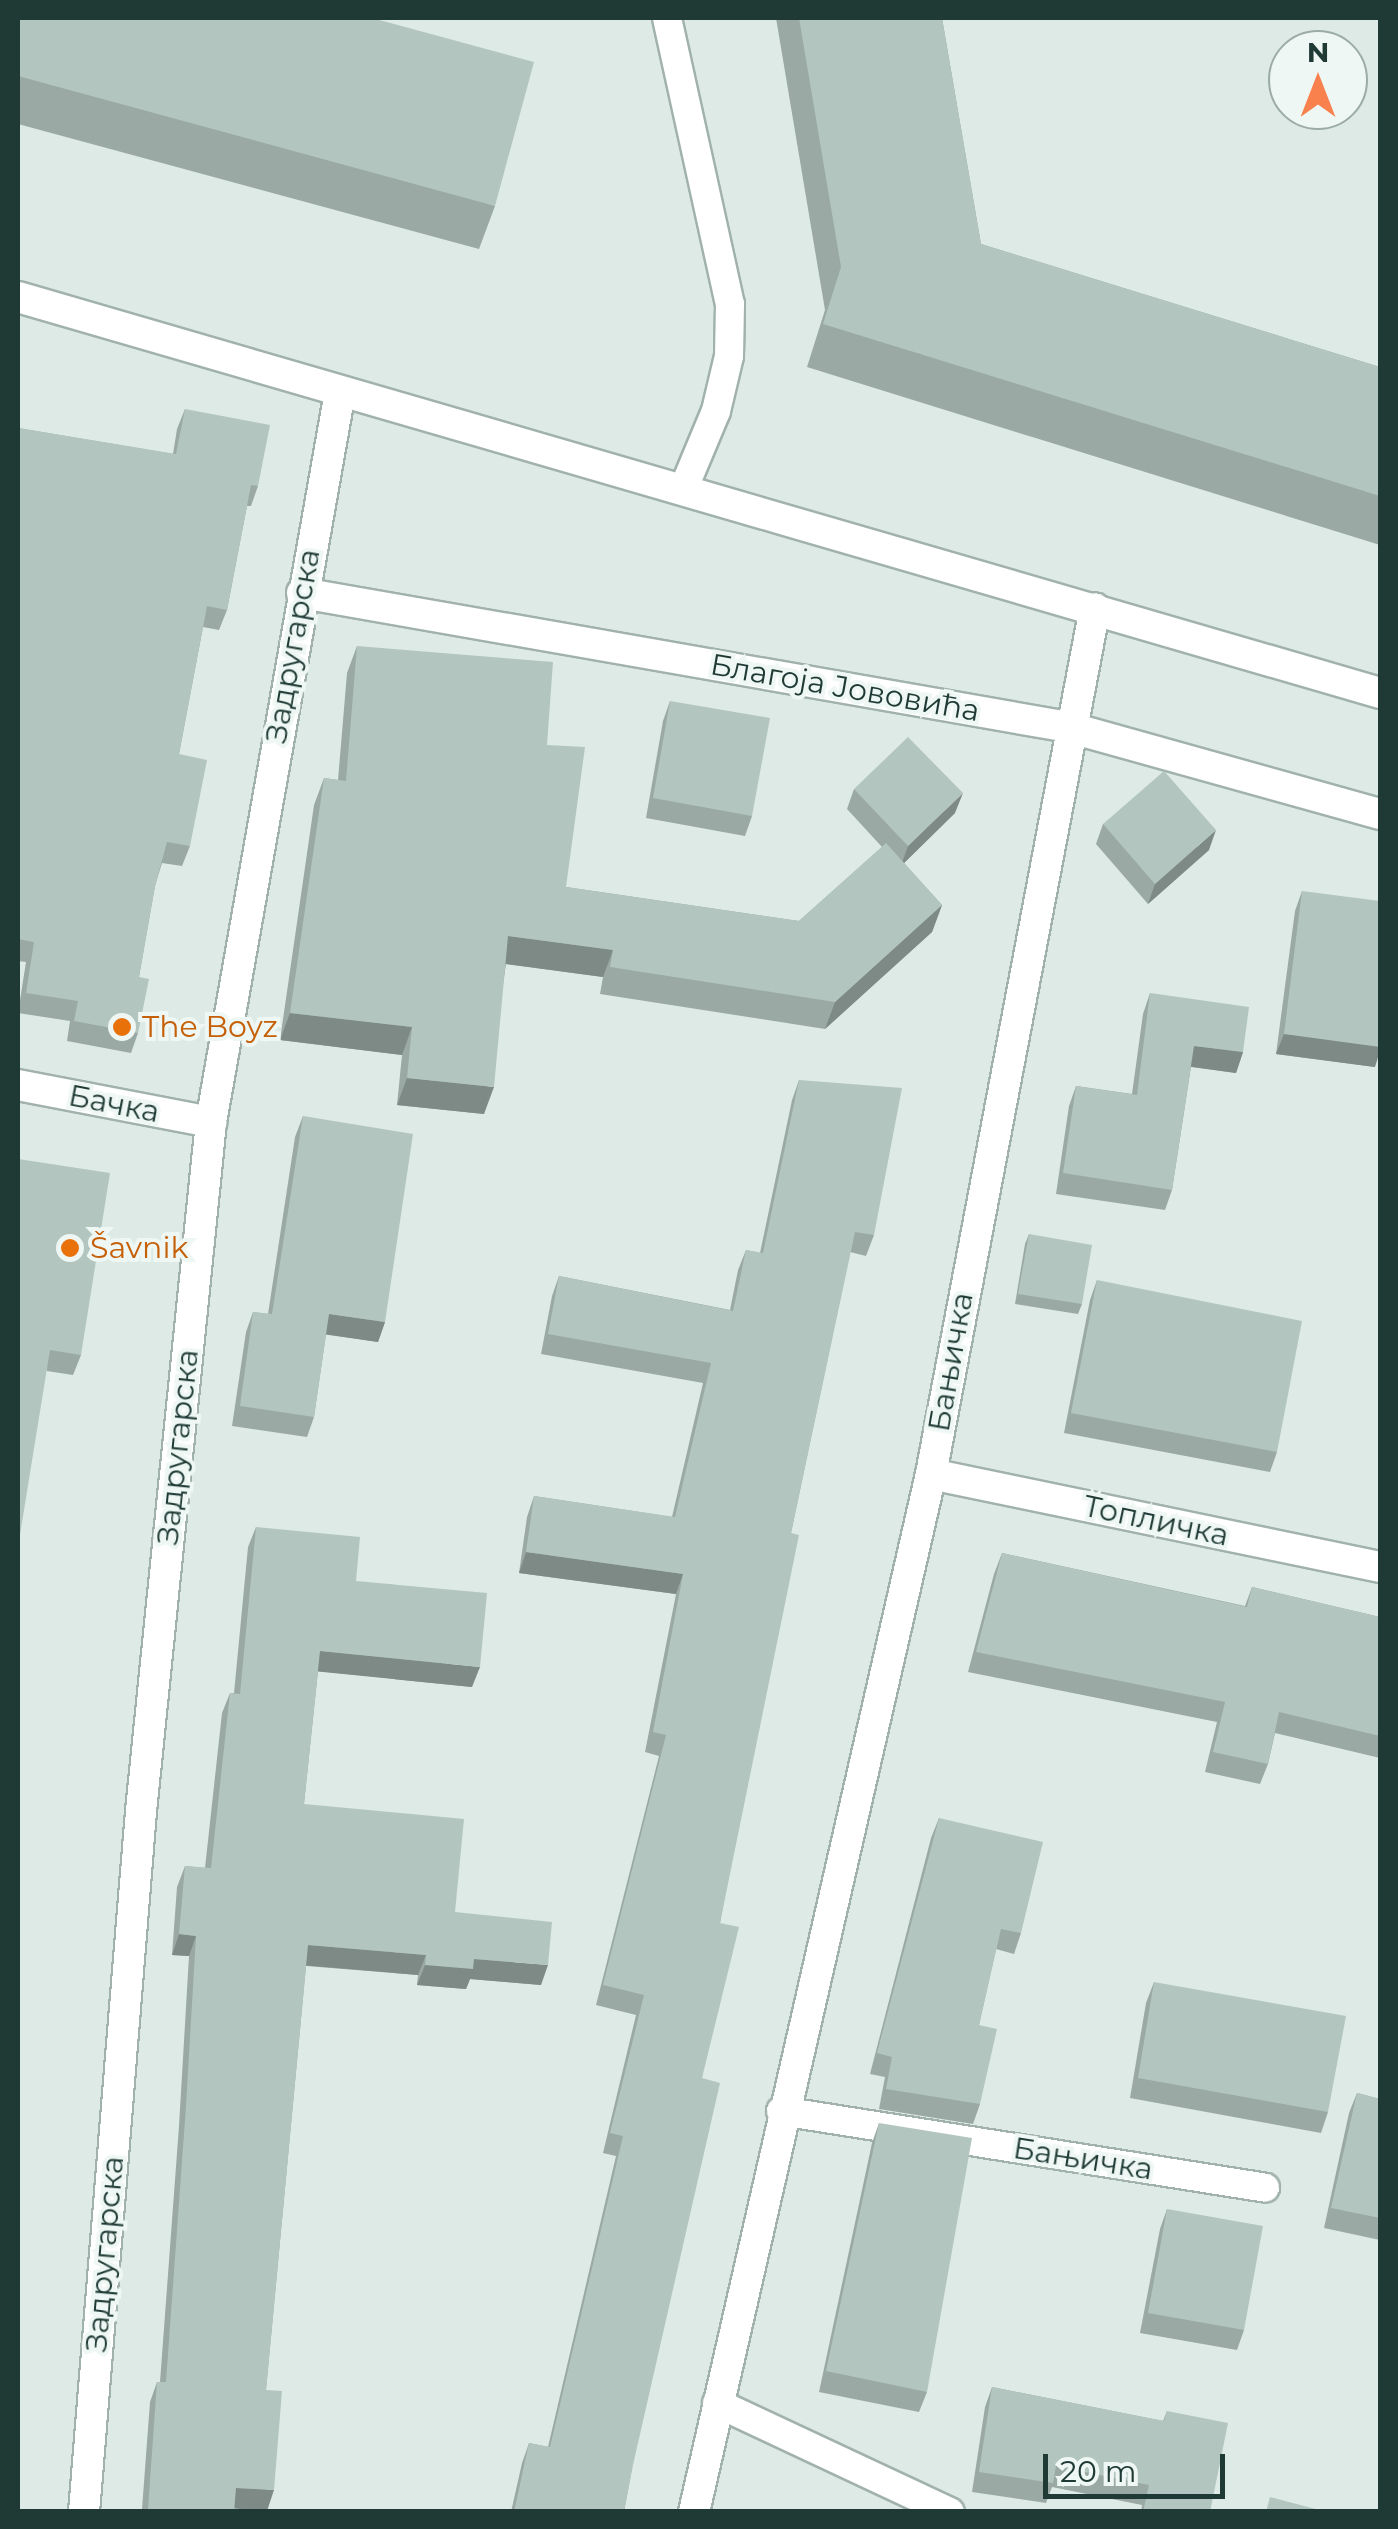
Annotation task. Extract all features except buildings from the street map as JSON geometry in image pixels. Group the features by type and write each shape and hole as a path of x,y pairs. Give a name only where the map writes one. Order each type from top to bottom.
{"street":[{"path":"18,297 1380,692"},
{"name":"Задругарска","path":"84,2512 141,1812 211,1122 340,392"},
{"name":"Благоја Јововића","path":"302,593 1068,727 1380,814"},
{"name":"Бањичка","path":"694,2512 781,2111 931,1474 1068,727 1095,608"},
{"name":"Бачка","path":"18,1085 211,1122"},
{"name":"Топличка","path":"931,1474 1380,1568"}],"lane":[{"path":"667,18 730,304 729,356 716,411 684,490"},
{"name":"Бањичка","path":"781,2111 1266,2188"},
{"path":"717,2403 950,2512"}],"place":[{"name":"The Boyz","path":"122,1027"},
{"name":"Šavnik","path":"70,1248"}]}
